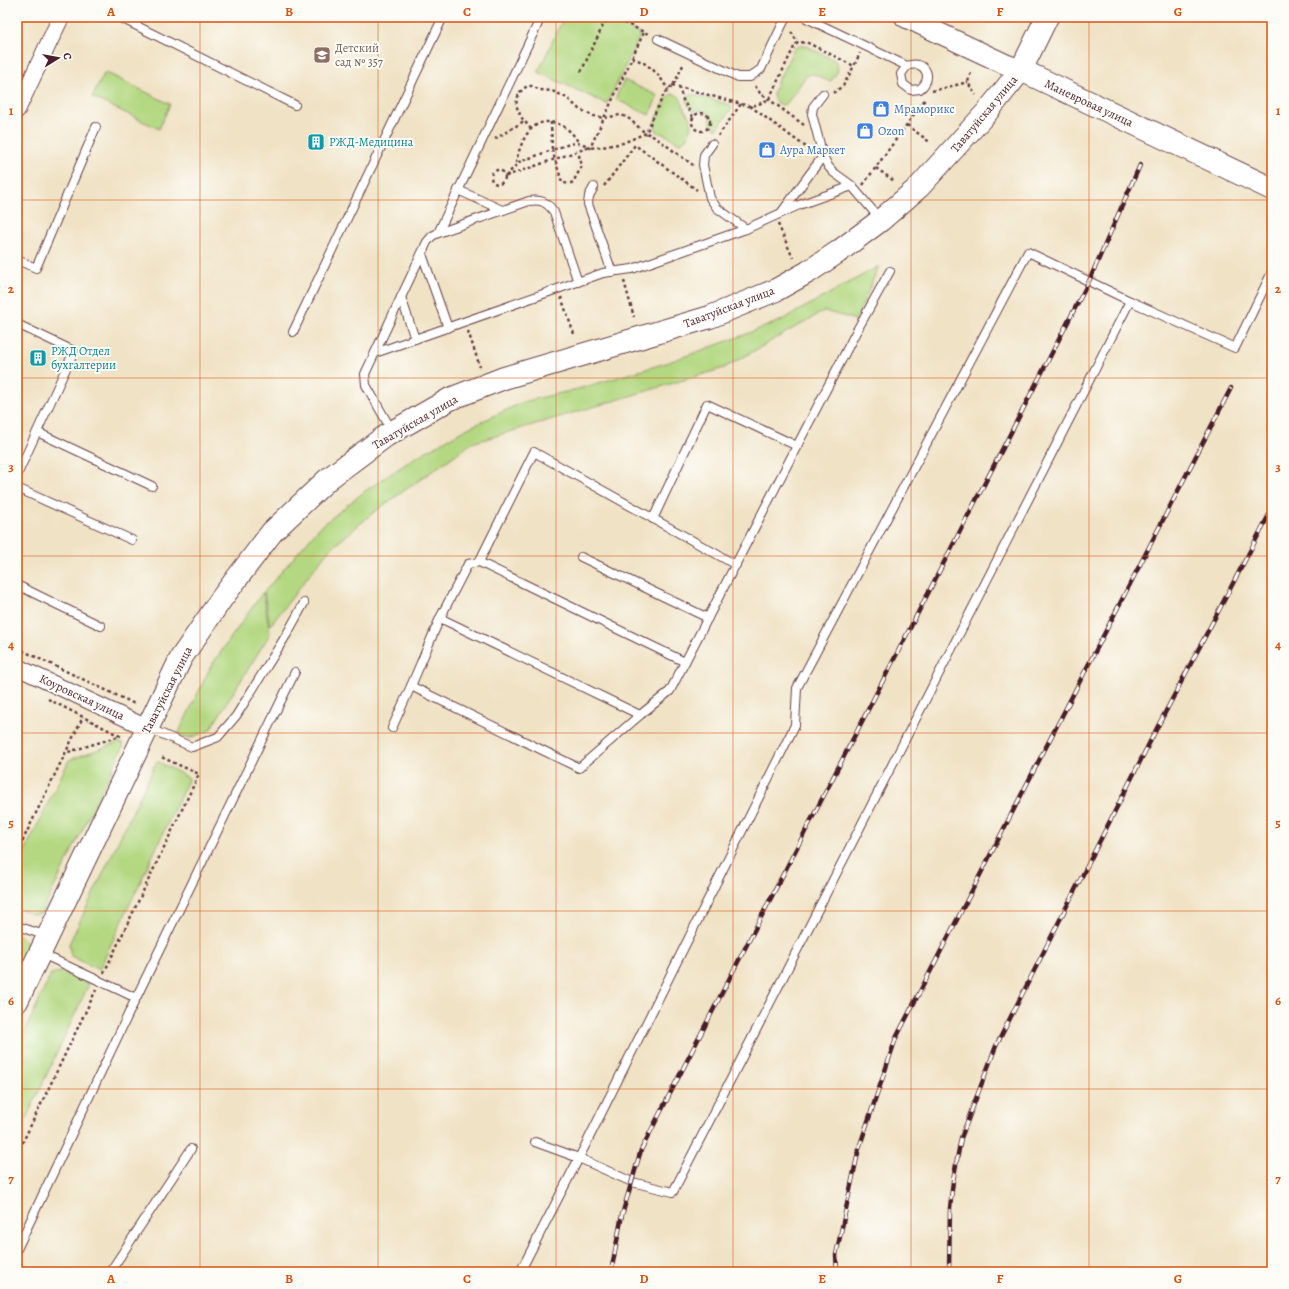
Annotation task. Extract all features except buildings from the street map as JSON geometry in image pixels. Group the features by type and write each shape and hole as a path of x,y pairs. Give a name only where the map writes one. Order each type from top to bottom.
{"main road":[{"name":"Таватуйская улица","path":"17,1001 181,658 222,598 272,532 328,479 393,432 450,399 504,378 710,317 776,290 808,272 881,220 919,187 987,112 1021,70 1047,17"},
{"name":"Маневровая улица","path":"1021,70 1272,189"}],"street":[{"path":"17,110 61,17"},
{"name":"Маневровая улица","path":"905,17 1021,70"},
{"name":"Коуровская улица","path":"17,667 147,728"}],"lane":[{"path":"119,17 295,105"},
{"path":"293,332 443,17"},
{"path":"438,233 541,17"},
{"path":"658,39 738,77 750,77 758,73 761,69 786,17"},
{"path":"804,17 906,66"},
{"path":"822,94 812,111 812,117 822,157 830,169 852,186 881,220"},
{"path":"17,260 36,268 96,126"},
{"path":"712,144 704,155 703,165 712,201 717,208 746,229"},
{"path":"778,215 822,157"},
{"path":"375,353 578,282 612,272 632,269 746,229 852,186"},
{"path":"594,187 589,196 588,204 612,272"},
{"path":"458,190 502,210"},
{"path":"393,432 365,381 366,370 429,239 438,233 529,201 544,201 554,212 578,282"},
{"path":"520,1272 579,1158 795,725 797,688 1028,252 1130,301 1235,348 1272,272"},
{"path":"422,254 448,328"},
{"path":"411,686 579,768 640,715 670,692 856,332 890,271"},
{"path":"401,297 415,339"},
{"path":"535,1142 579,1158 632,1182 673,1192 1130,301"},
{"path":"17,324 74,351 17,475"},
{"path":"653,518 707,404 797,446"},
{"path":"37,432 152,486"},
{"path":"479,562 534,452 736,564"},
{"path":"17,488 132,540"},
{"path":"581,556 708,618"},
{"path":"392,728 440,618 468,564 479,562 685,662"},
{"path":"17,585 101,626"},
{"path":"147,728 192,747 218,737 236,716 287,634 304,603"},
{"path":"440,618 640,715"},
{"path":"17,1249 136,998 295,672"},
{"path":"17,926 100,981 136,998"},
{"path":"110,1272 191,1149"}],"path":[{"path":"581,72 607,17"},
{"path":"613,17 658,39"},
{"path":"590,148 644,32"},
{"path":"749,106 757,105 769,99 795,45 798,43 806,42 854,66"},
{"path":"822,94 832,93 843,86 864,45"},
{"path":"506,176 590,148 629,141 646,133 663,96 672,86 689,54"},
{"path":"632,58 642,61 651,68 668,90"},
{"path":"971,73 968,82 976,95"},
{"path":"750,77 756,87 769,99 817,134"},
{"path":"858,193 932,91 968,82"},
{"path":"531,129 518,111 518,95 527,86 555,92 567,98 583,111 594,116 604,118 620,115 628,117 646,133 656,138 704,173"},
{"path":"672,86 749,106 822,157"},
{"path":"679,87 682,100 693,117 692,125 695,129 698,131 707,128 709,125 708,116 704,113 700,112 693,117"},
{"path":"712,144 741,104"},
{"path":"477,150 524,121"},
{"path":"506,176 502,170 495,170 491,179 493,182 500,184 503,183 506,176 516,163 518,153 524,139 531,129 542,123 551,122 560,124 575,136 578,142"},
{"path":"551,122 552,150 562,182 567,184 574,182 582,168 578,152"},
{"path":"907,125 931,143"},
{"path":"629,141 712,201"},
{"path":"516,163 578,142 585,144 590,148"},
{"path":"594,187 601,187 605,185 635,144"},
{"path":"876,168 894,181"},
{"path":"778,215 793,258"},
{"path":"620,271 634,317"},
{"path":"558,289 574,334"},
{"path":"464,322 480,367"},
{"path":"17,648 135,704"},
{"path":"44,697 120,736 65,753"},
{"path":"17,852 83,717"},
{"path":"17,1154 199,774 162,757"}],"green space":[{"path":"564,17 605,17 641,34 607,104 538,72"},
{"path":"799,46 806,46 834,60 837,63 838,71 831,81 827,81 813,74 806,76 787,103 782,105 775,101 773,93 794,49"},
{"path":"105,72 170,104 159,129 92,97"},
{"path":"624,80 658,96 649,115 615,99"},
{"path":"671,94 674,94 680,98 691,125 689,134 681,143 657,132 654,123 667,98"},
{"path":"691,94 731,105 732,108 718,128 711,126 707,112 701,110 691,110 687,104 687,97"},
{"path":"879,266 856,320 824,311 724,368 472,443 374,512 327,552 270,626 264,592 319,528 365,491 416,457 466,429 523,402 578,389 666,363 780,321"},
{"path":"263,592 270,634 210,730 190,738 178,734 211,666"},
{"path":"119,742 124,745 41,914 31,914 17,908 17,867 69,760"},
{"path":"157,761 189,778 99,970 71,956 69,944"},
{"path":"17,934 23,938 28,947 27,953 17,975"},
{"path":"61,972 89,984 17,1138 17,1049 51,974"}],"railway":[{"path":"611,1272 622,1215 641,1150 1089,281 1140,165"},
{"path":"837,1272 836,1255 859,1148 896,1038 1231,388"},
{"path":"949,1272 950,1208 953,1181 961,1138 996,1046 1157,728 1272,509"}],"place":[{"name":"Детский сад № 357","path":"322,55"},
{"name":"Мраморикс","path":"881,109"},
{"name":"Ozon","path":"865,131"},
{"name":"РЖД-Медицина","path":"316,142"},
{"name":"Аура Маркет","path":"767,150"},
{"name":"РЖД Отдел бухгалтерии","path":"38,358"}]}
